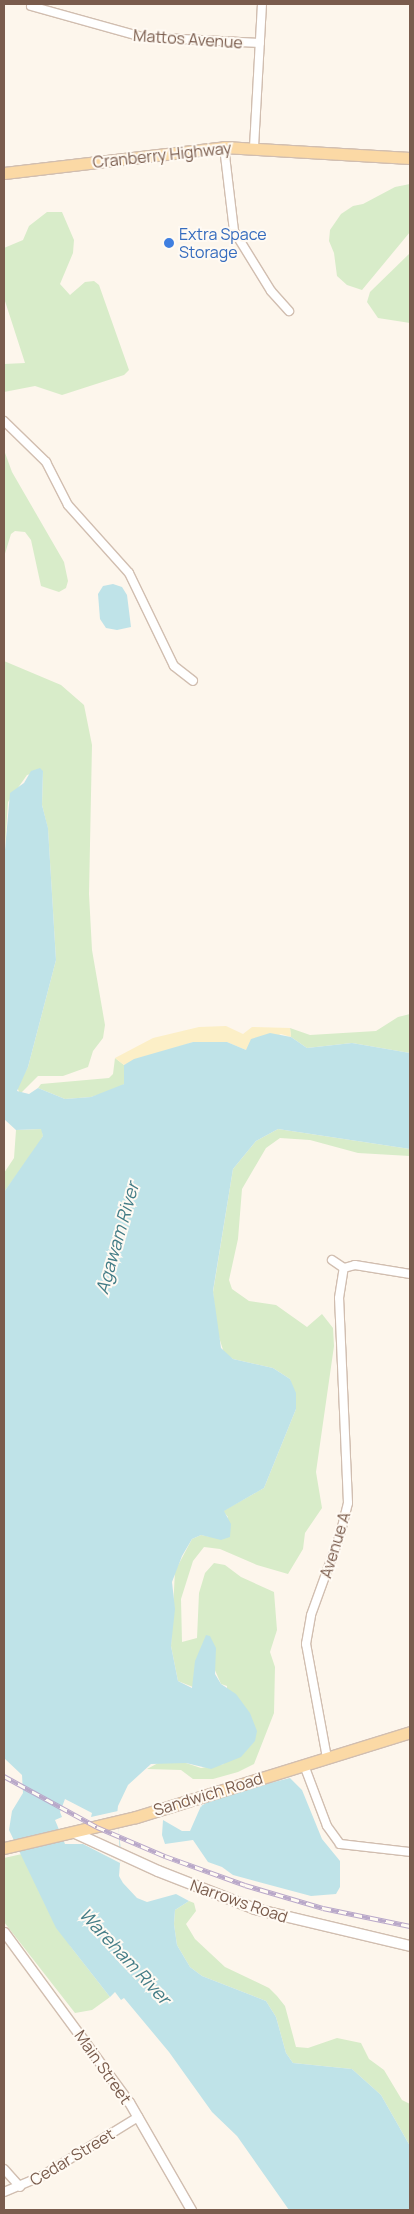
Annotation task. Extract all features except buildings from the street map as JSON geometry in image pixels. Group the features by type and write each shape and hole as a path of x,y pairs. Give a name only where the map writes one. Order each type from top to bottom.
{"main road":[{"name":"Cranberry Highway","path":"4,173 224,147 254,147 410,158"},
{"name":"Sandwich Road","path":"8,1847 70,1834 304,1766 410,1732"},
{"name":"Narrows Road","path":"70,1834 255,1909 410,1946"}],"street":[{"path":"254,147 262,4"},
{"name":"Mattos Avenue","path":"31,6 142,37 260,43"},
{"path":"224,147 234,231 271,291 288,311"},
{"path":"4,421 46,462 68,505 129,573 174,666 193,681"},
{"path":"332,1260 344,1268 355,1265 410,1274"},
{"name":"Avenue A","path":"327,1758 306,1644 313,1608 343,1526 348,1503 340,1298 344,1268"},
{"path":"304,1766 327,1826 337,1842 353,1847 410,1852"},
{"name":"Main Street","path":"4,1932 138,2118 190,2210"},
{"name":"Cedar Street","path":"4,2192 20,2187 138,2118"},
{"path":"4,2169 20,2187"}],"green space":[{"path":"410,184 410,232 362,290 347,285 337,276 334,253 329,241 330,230 341,214 353,206 363,204 395,187"},
{"path":"47,212 62,212 74,240 73,253 60,284 70,295 85,282 94,281 99,285 129,370 124,375 62,395 35,386 4,392 4,364 25,363 4,298 4,248 23,240 29,226"},
{"path":"410,253 410,323 378,318 367,302 370,292"},
{"path":"4,450 12,472 64,562 68,581 66,588 59,592 41,586 31,540 25,532 15,531 11,534 4,557"},
{"path":"4,661 61,685 84,705 92,745 89,894 92,950 105,1025 103,1038 93,1051 88,1067 63,1076 38,1076 20,1094 17,1087 28,1067 56,960 48,829 42,805 43,771 27,775 8,802 4,861"},
{"path":"410,1014 410,1053 352,1043 307,1048 291,1037 290,1028 310,1035 376,1031 398,1017"},
{"path":"115,1058 124,1065 124,1084 117,1089 91,1097 65,1099 38,1088 41,1084 109,1078 113,1074"},
{"path":"42,1129 43,1136 35,1150 4,1192 4,1173 14,1158 16,1130"},
{"path":"278,1129 410,1149 410,1156 358,1153 310,1140 280,1138 266,1148 242,1189 238,1239 229,1280 232,1289 249,1301 276,1305 307,1327 322,1314 333,1328 334,1346 316,1472 322,1508 305,1533 303,1549 288,1574 257,1565 220,1549 204,1547 193,1561 181,1599 182,1642 197,1638 199,1593 205,1573 214,1563 225,1565 241,1577 274,1592 277,1630 270,1652 275,1667 274,1713 254,1764 238,1772 213,1779 193,1779 181,1770 147,1769 160,1762 186,1763 201,1768 224,1764 227,1686 221,1684 214,1668 197,1658 193,1687 178,1681 171,1646 175,1571 192,1539 201,1535 211,1537 228,1517 223,1511 264,1488 296,1409 290,1379 273,1368 233,1359 224,1353 217,1331 213,1292 233,1169 256,1141"},
{"path":"22,1854 71,1947 110,1997 92,2010 75,2013 4,1922 4,1858"},
{"path":"189,1901 194,1903 196,1911 186,1924 195,1939 225,1967 269,1988 277,1996 285,2006 296,2047 308,2048 337,2038 361,2043 369,2059 384,2070 402,2100 410,2104 410,2146 381,2095 352,2069 293,2063 286,2053 276,2017 266,2001 202,1976 190,1967 177,1945 174,1924 175,1910"}],"sand":[{"path":"226,1026 243,1034 252,1027 290,1028 291,1037 281,1034 246,1050 227,1042 193,1042 124,1065 115,1058 153,1038 199,1027"}],"water":[{"path":"113,584 122,587 127,595 131,627 117,630 106,628 100,619 98,594 103,586"},
{"path":"40,768 43,771 42,805 48,828 56,960 28,1067 17,1091 29,1094 38,1088 65,1099 91,1097 124,1084 124,1065 134,1059 193,1042 227,1042 246,1050 251,1039 270,1033 291,1037 307,1048 352,1043 410,1053 410,1149 278,1129 256,1141 233,1169 213,1291 221,1348 233,1359 273,1368 290,1379 296,1393 296,1409 264,1488 224,1511 231,1524 230,1537 221,1540 201,1535 192,1539 182,1556 172,1582 175,1609 171,1646 178,1681 192,1688 195,1661 206,1635 210,1636 216,1648 215,1674 221,1684 236,1694 250,1713 257,1731 255,1741 241,1757 211,1769 186,1763 151,1764 128,1785 118,1806 117,1815 121,1851 119,1876 123,1883 137,1898 147,1902 176,1894 189,1901 175,1910 174,1924 177,1945 190,1967 202,1976 266,2001 276,2017 286,2053 293,2063 352,2069 381,2095 410,2146 410,2210 289,2210 237,2136 212,2112 169,2052 124,1998 121,2000 115,1992 110,1997 56,1928 9,1830 12,1811 23,1793 22,1775 4,1758 4,1192 43,1136 41,1129 16,1130 4,1119 4,861 10,793 24,783 31,771"},
{"path":"290,1778 302,1790 322,1839 340,1861 340,1887 336,1894 311,1896 233,1875 222,1867 208,1862 193,1840 165,1844 162,1835 163,1820 182,1831 190,1831 201,1806 218,1796"}],"pier":[{"path":"65,1799 92,1813 91,1817 118,1811 120,1863 83,1844 65,1844 55,1820 62,1817 60,1812"}],"railway":[{"path":"4,1776 97,1827 165,1856 245,1885 323,1908 410,1926"}],"place":[{"name":"Extra Space Storage","path":"169,243"}],"water label":[{"name":"Agawam River","path":"117,1238"},
{"name":"Wareham River","path":"125,1956"}]}
